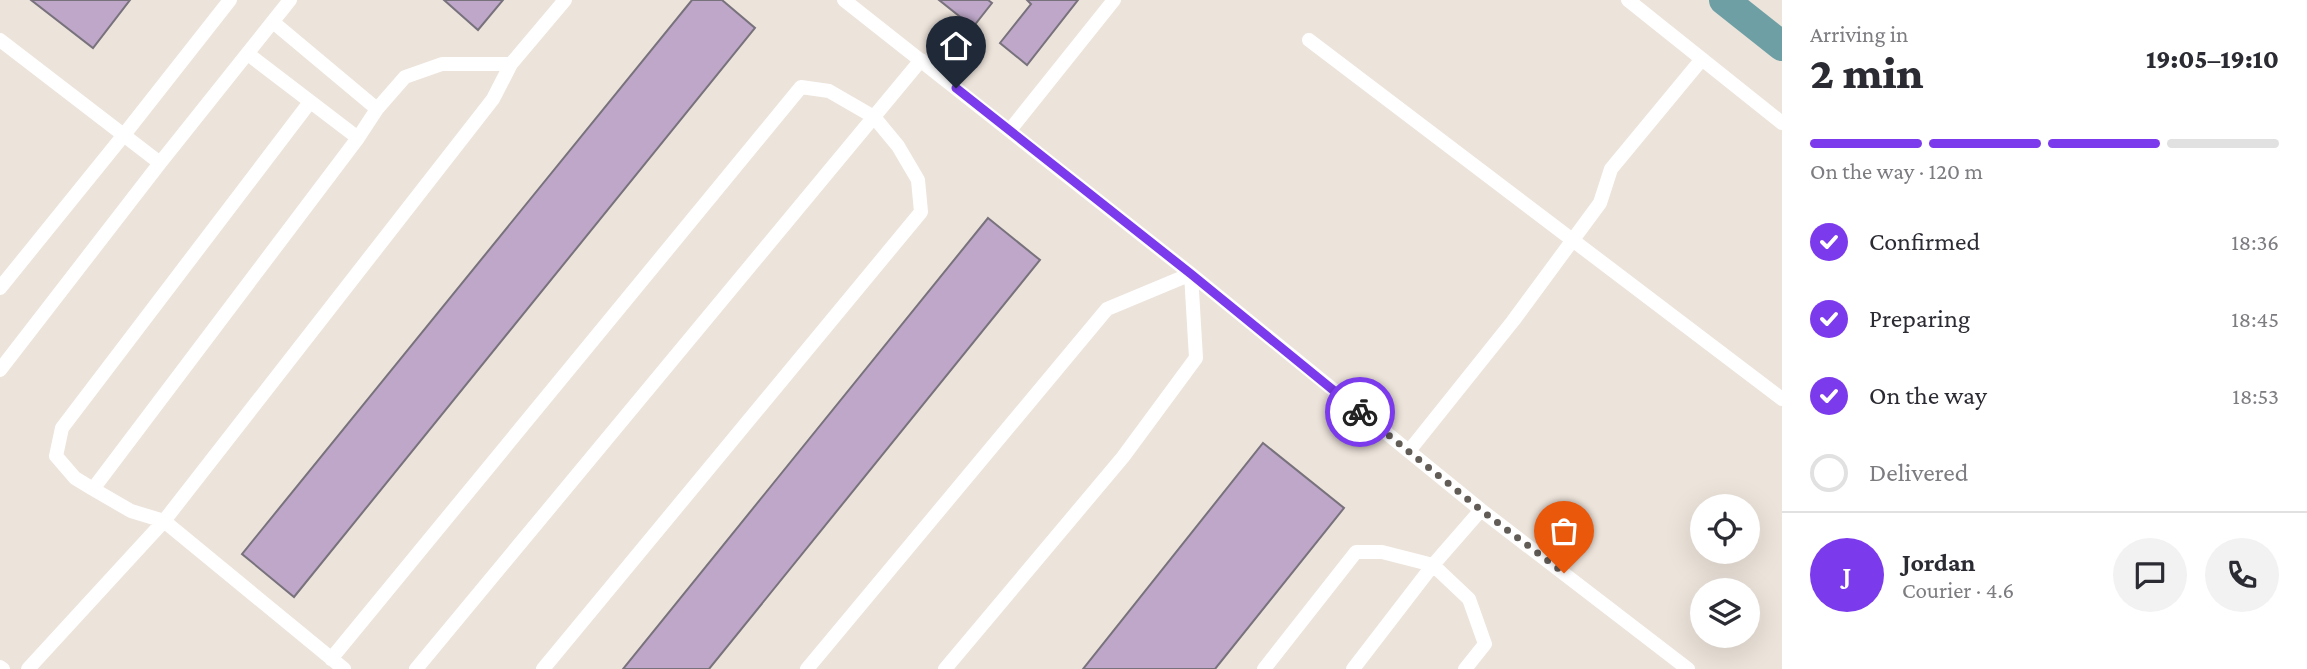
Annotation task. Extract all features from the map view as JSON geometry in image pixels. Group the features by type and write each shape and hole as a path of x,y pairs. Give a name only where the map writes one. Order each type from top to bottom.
{"lane":[{"path":"0,288 230,0"},
{"path":"0,370 290,0"},
{"path":"29,669 164,521 493,99 511,64 565,0"},
{"path":"844,0 1191,274 1481,510 1688,669"},
{"path":"1010,130 1114,0"},
{"path":"1628,0 1782,123"},
{"path":"273,22 377,108"},
{"path":"0,40 160,163"},
{"path":"1309,40 1782,399"},
{"path":"248,54 359,138"},
{"path":"1409,451 1513,321 1600,203 1611,169 1702,59"},
{"path":"416,669 921,60"},
{"path":"93,489 359,138 377,108 405,77 442,64 511,64"},
{"path":"331,659 801,88 829,90 874,117 898,146 918,180 921,212 544,669"},
{"path":"310,102 62,428 56,456 75,478 93,489 131,511 164,521 344,669"},
{"path":"807,669 1107,309 1191,274"},
{"path":"945,669 1123,457 1196,358 1191,274"},
{"path":"1353,669 1433,565 1481,510"},
{"path":"1264,669 1356,552 1382,552 1433,565 1469,599 1485,644 1465,669"}],"building":[{"path":"31,0 130,0 93,48"},
{"path":"444,0 503,0 478,30"},
{"path":"692,0 722,0 755,28 294,597 242,554"},
{"path":"939,0 988,0 992,3 973,27"},
{"path":"1027,0 1078,0 1027,65 1000,43 1031,4"},
{"path":"988,218 1040,260 709,669 623,669"},
{"path":"1263,443 1344,508 1215,669 1083,669"}],"waterway":[{"path":"1724,0 1782,46"}],"way so far":[{"path":"1360,412 1564,573"}],"route":[{"path":"956,88 1360,412"}]}
